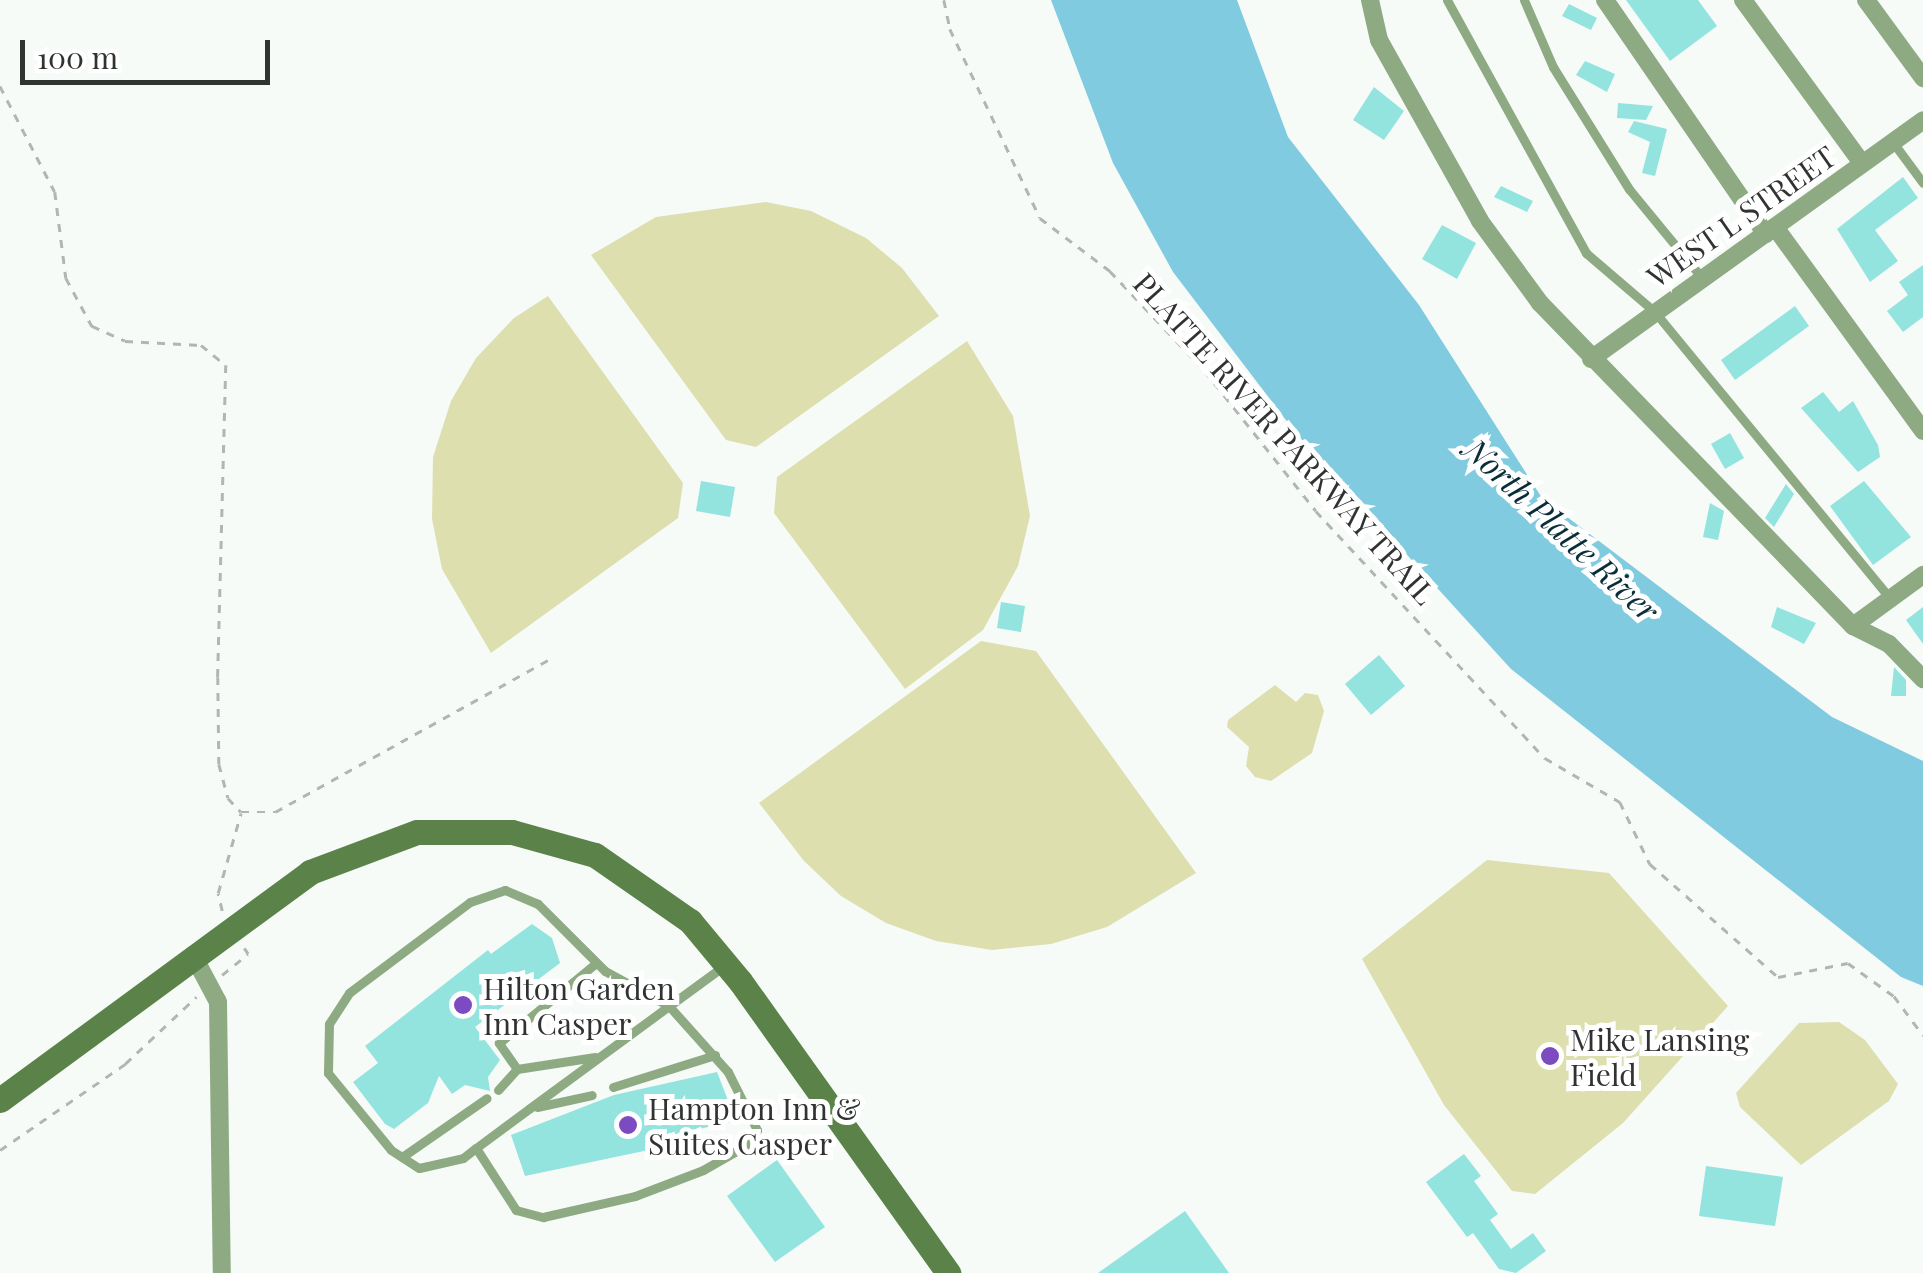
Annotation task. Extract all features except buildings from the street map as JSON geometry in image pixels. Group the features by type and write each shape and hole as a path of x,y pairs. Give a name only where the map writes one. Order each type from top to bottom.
{"main road":[{"path":"0,1100 193,955 345,854 417,832 490,829 546,839 620,869 664,897 727,963 948,1273"}],"street":[{"path":"1370,0 1379,40 1480,221 1540,303 1853,626 1889,644 1923,678"},
{"path":"1605,0 1770,230 1923,431"},
{"path":"1743,0 1862,163"},
{"path":"1866,0 1923,78"},
{"name":"WEST L STREET","path":"1591,358 1923,120"},
{"path":"1853,626 1923,574"},
{"path":"193,955 218,1002 222,1052 222,1273"}],"lane":[{"path":"1448,0 1586,253 1654,311 1890,598"},
{"path":"1524,0 1553,68 1628,189 1702,278"},
{"path":"1892,142 1923,183"},
{"path":"476,1148 516,1210 543,1217 635,1196 703,1170 752,1142 758,1130 755,1115 715,1054 669,1006 596,964 538,904 506,890 470,902 336,1005 325,1050 328,1073 402,1157 419,1168 476,1148 669,1006 727,963"},
{"path":"517,1069 498,1043 596,964"},
{"path":"613,1087 715,1054"},
{"path":"498,1090 517,1069 601,1056"},
{"path":"530,1108 592,1095"},
{"path":"402,1157 487,1098"}],"path":[{"name":"PLATTE RIVER PARKWAY TRAIL","path":"944,0 950,29 1040,218 1110,271 1190,356 1316,510 1545,758 1620,802 1650,864 1778,977 1848,963 1894,996 1923,1035"},
{"path":"0,86 55,192 66,278 92,326 125,341 201,345 226,365 218,764 220,784 241,812"},
{"path":"241,812 275,812 550,659"},
{"path":"0,1150 125,1064 248,954 231,928 218,893 241,812"}],"green space":[{"path":"766,202 811,211 866,238 902,268 939,316 756,447 726,440 591,255 656,217"},
{"path":"548,296 683,483 678,518 491,653 442,569 432,519 433,457 451,401 476,358 514,318"},
{"path":"967,341 1013,416 1030,516 1018,566 983,630 905,689 774,513 777,477"},
{"path":"981,641 1036,651 1196,873 1107,927 1051,944 992,950 936,941 886,923 841,896 804,861 759,803"},
{"path":"1275,685 1296,702 1305,693 1318,695 1324,711 1312,753 1271,781 1255,777 1246,766 1249,747 1227,727 1228,720"},
{"name":"Mike Lansing Field","path":"1487,860 1609,873 1728,1006 1623,1123 1535,1194 1512,1191 1444,1105 1362,959"},
{"path":"1839,1022 1865,1040 1898,1084 1889,1101 1801,1165 1740,1107 1736,1093 1799,1023"}],"water":[{"name":"North Platte River","path":"1051,0 1237,0 1288,137 1419,305 1542,498 1832,717 1923,761 1923,986 1901,977 1511,669 1295,432 1173,272 1113,163"}],"place":[{"name":"Hilton Garden Inn Casper","path":"463,1005"},
{"name":"Mike Lansing Field","path":"1550,1056"},
{"name":"Hampton Inn & Suites Casper","path":"628,1125"}]}
